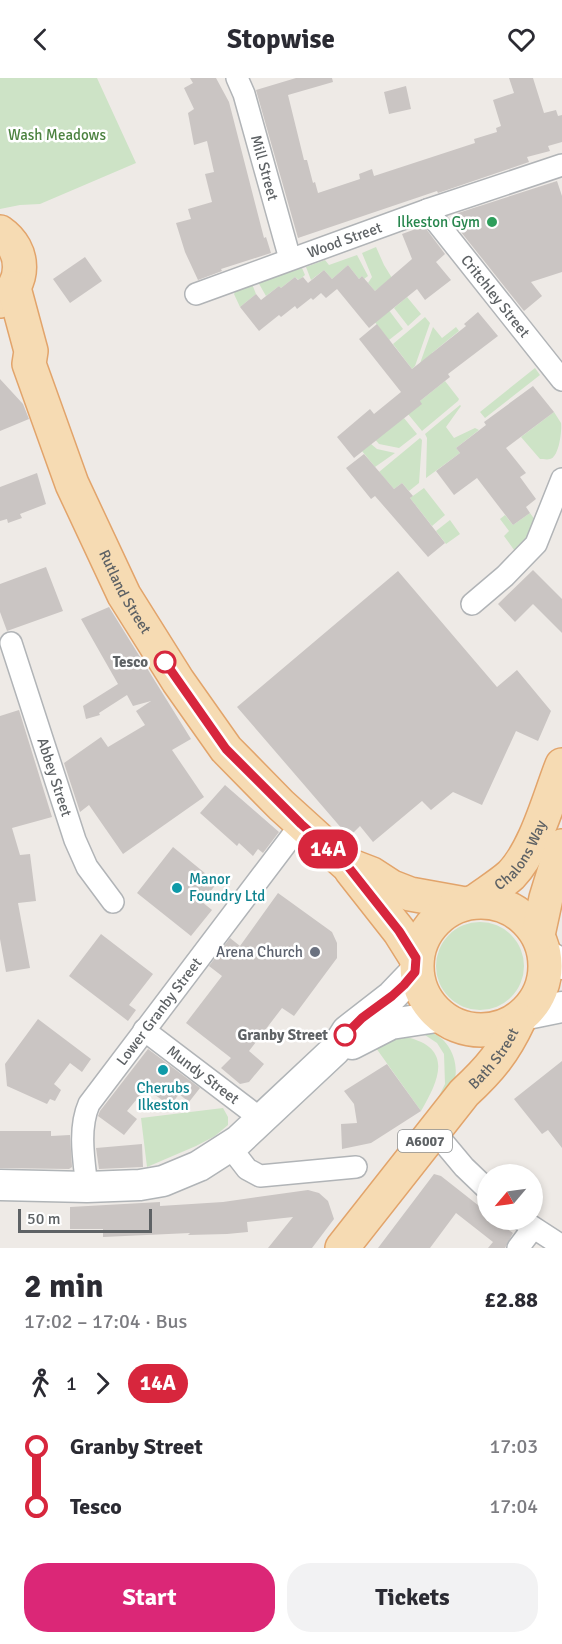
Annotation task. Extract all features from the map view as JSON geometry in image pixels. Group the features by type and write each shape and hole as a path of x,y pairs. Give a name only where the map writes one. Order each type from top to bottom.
{"main road":[{"path":"0,232 16,248 20,261 20,270 7,295"},
{"name":"Rutland Street","path":"7,295 31,351 29,364 85,515 124,595 144,629 226,749 301,824 346,864 399,931 415,965"},
{"name":"Rutland Street","path":"0,323 21,357 29,364"},
{"name":"Chalons Way","path":"469,901 511,874 525,856 562,765"},
{"name":"A6007","path":"523,1017 534,1006 543,984 548,951 546,898 562,846"},
{"name":"Rutland Street","path":"346,864 372,874 392,887 410,894 469,901"},
{"path":"523,1017 488,1030 472,1030 451,1022 427,999 421,988 415,965 428,930 469,901 499,904 522,915 548,951"},
{"name":"Bath Street","path":"342,1248 464,1092 488,1071 509,1042 523,1017"},
{"name":"Bath Street","path":"451,1022 467,1062 464,1092"}],"street":[{"name":"Mill Street","path":"237,78 244,94 290,259"},
{"name":"Wood Street","path":"196,294 427,210 562,165"},
{"name":"Critchley Street","path":"427,210 562,380"},
{"path":"472,604 505,576 536,543 562,479"},
{"name":"Abbey Street","path":"11,644 75,840 87,867 113,903"},
{"name":"Lower Granby Street","path":"87,1187 83,1156 87,1108 301,824"},
{"path":"0,1185 121,1187 154,1183 199,1166 230,1147 261,1119 335,1050 347,1031 392,996 415,965"},
{"path":"523,1017 562,1007"},
{"path":"335,1050 391,1024 451,1022"},
{"name":"Mundy Street","path":"144,1030 261,1119"},
{"path":"433,1130 477,1179"},
{"path":"230,1147 247,1169 260,1176 356,1167"},
{"path":"518,1248 526,1230"},
{"path":"537,1230 562,1246"}],"green space":[{"name":"Wash Meadows","path":"0,78 97,78 136,163 40,204 0,209"},
{"path":"376,247 392,278 375,291 368,283 372,277 362,253"},
{"path":"357,255 368,276 364,279 362,276 359,279 348,265 332,279 324,270 311,280 306,267 325,260 329,265"},
{"path":"302,268 305,275 299,280 295,277 266,296 258,282"},
{"path":"252,284 256,294 240,307 234,294 236,290"},
{"path":"407,297 421,314 408,326 394,308"},
{"path":"388,309 403,329 389,340 374,321"},
{"path":"425,317 430,323 412,369 393,344"},
{"path":"433,327 442,338 456,327 459,331 432,353 436,359 418,369"},
{"path":"535,368 540,375 485,418 480,412"},
{"path":"445,381 459,399 422,431 408,414"},
{"path":"460,405 446,427 454,438 475,428 479,430 456,448 460,453 426,478 427,438 425,434"},
{"path":"554,412 561,423 558,449 550,459 540,459 521,437"},
{"path":"404,418 417,434 399,448 379,444 373,437"},
{"path":"420,438 422,440 419,483 409,491 402,483 394,489 379,472"},
{"path":"371,444 377,449 395,453 375,467 362,451"},
{"path":"424,488 445,515 432,526 410,498"},
{"path":"530,513 535,520 529,537 517,554 504,536 509,531 500,519 505,515 513,525"},
{"path":"450,520 460,534 446,544 436,531"},
{"path":"480,922 497,925 511,935 521,949 524,966 521,983 511,997 497,1007 480,1010 463,1007 449,997 439,983 436,966 439,949 449,935 463,925"},
{"path":"405,1028 433,1033 445,1042 453,1055 456,1070 453,1085 432,1110 445,1084 444,1054 437,1043 425,1035"},
{"path":"406,1037 421,1042 437,1057 437,1077 421,1111 376,1048 392,1038"},
{"path":"223,1108 228,1117 228,1125 215,1136 147,1167 141,1118"}],"building":[{"path":"190,78 216,78 229,102 264,238 266,237 271,253 221,269 222,271 198,280 185,252 176,223 191,219 188,209 212,202 205,174 214,172 207,141 194,145 188,113 194,109 184,88 193,83"},
{"path":"296,78 332,78 333,82 288,95 304,160 307,160 318,193 360,179 359,174 372,169 374,176 475,143 474,139 497,132 496,128 501,126 493,100 514,93 509,78 533,78 544,113 556,110 558,116 562,115 562,142 548,146 550,151 527,157 529,162 298,238 256,90"},
{"path":"406,86 411,109 389,114 384,92"},
{"path":"557,181 562,196 562,272 531,282 542,296 524,311 453,222 455,214"},
{"path":"424,226 445,254 436,262 451,280 425,300 417,289 369,328 337,289 326,298 321,293 297,309 295,306 259,331 240,307 256,294 261,300 295,277 298,280 303,277 308,283 324,270 332,279 348,265 359,279 362,276 375,291 412,259 402,234"},
{"path":"85,257 102,281 70,303 53,279"},
{"path":"478,312 498,336 448,374 450,377 420,401 422,404 354,458 337,437 370,409 374,414 401,392 359,339 377,324 412,369 466,326 464,324"},
{"path":"0,379 23,404 29,419 0,431"},
{"path":"533,386 554,412 506,448 526,473 520,477 536,499 526,507 530,513 513,525 477,478 454,495 436,471 460,453 456,448 486,425 484,422"},
{"path":"364,454 394,489 402,483 413,496 410,498 445,543 428,557 375,496 371,499 346,468"},
{"path":"37,473 46,504 20,514 22,518 8,523 7,519 0,521 0,487"},
{"path":"46,567 63,611 7,631 0,612 0,584"},
{"path":"533,570 562,599 562,633 533,604 515,622 498,604"},
{"path":"398,571 497,687 517,670 551,711 538,741 516,731 482,805 453,792 431,810 422,801 373,842 360,826 349,837 237,707"},
{"path":"109,607 191,739 172,750 204,797 123,854 89,805 80,812 64,763 101,737 108,747 145,725 136,711 151,701 133,706 127,695 99,713 100,715 86,719 83,706 118,684 81,619"},
{"path":"19,710 52,817 12,828 20,855 30,854 36,901 18,903 30,968 6,972 0,939 0,716"},
{"path":"225,785 279,832 263,853 258,849 253,856 239,843 237,846 200,813"},
{"name":"Manor Foundry Ltd","path":"173,847 217,883 202,902 212,910 191,936 137,893"},
{"path":"278,893 332,932 337,943 337,958 294,1016 282,1008 249,1051 264,1064 249,1082 240,1084 221,1068 231,1058 186,1023 222,976 209,966 230,938 240,946"},
{"path":"101,934 153,974 129,1005 136,1010 128,1021 69,976"},
{"path":"38,1019 91,1059 82,1072 70,1063 54,1084 61,1090 55,1101 50,1099 47,1104 7,1086 5,1064"},
{"path":"148,1049 200,1088 189,1102 179,1094 170,1106 146,1088 127,1111 137,1119 124,1135 98,1116"},
{"path":"562,1061 562,1148 548,1130 542,1134 514,1099"},
{"path":"387,1064 421,1111 371,1143 342,1149 341,1124 357,1123 354,1104 344,1091"},
{"path":"0,1131 51,1131 51,1136 70,1135 72,1167 69,1169 0,1168"},
{"path":"142,1144 143,1167 99,1169 96,1148"},
{"path":"434,1174 441,1176 477,1204 477,1229 456,1213 430,1248 378,1248"},
{"path":"308,1190 319,1193 328,1201 334,1219 312,1248 268,1248 293,1217 247,1222 248,1232 227,1234 188,1235 190,1233 103,1237 103,1229 70,1229 70,1207 160,1202 160,1206 223,1202"},
{"path":"478,1230 509,1230 513,1233 505,1248 488,1248 493,1242"}],"bus line":[{"name":"14A","path":"165,662 226,749 301,824 346,864 399,931 416,958 415,972 404,985 362,1018 345,1035"}],"place":[{"name":"Ilkeston Gym","path":"492,222"},
{"name":"Tesco","path":"165,662"},
{"name":"Manor Foundry Ltd","path":"177,888"},
{"name":"Arena Church","path":"315,952"},
{"name":"Granby Street","path":"345,1035"},
{"name":"Cherubs Ilkeston","path":"163,1070"}]}
